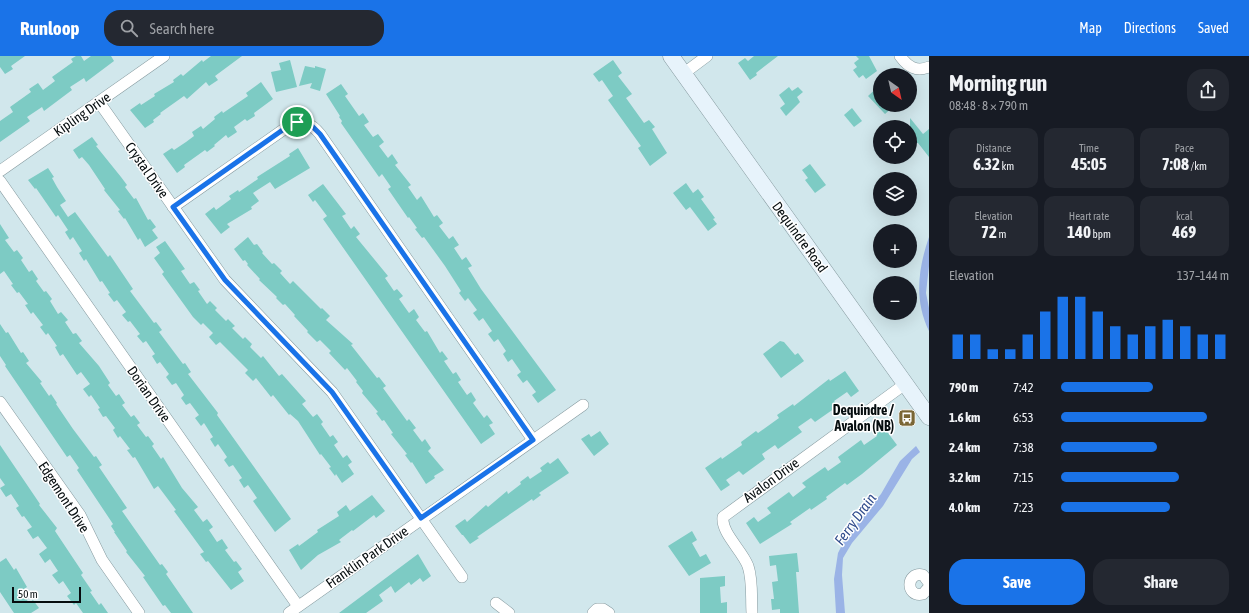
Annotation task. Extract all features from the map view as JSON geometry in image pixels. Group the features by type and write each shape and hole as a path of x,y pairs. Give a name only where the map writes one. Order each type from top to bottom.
{"main road":[{"name":"Dequindre Road","path":"671,56 929,418"}],"street":[{"name":"Kipling Drive","path":"0,172 164,56"},
{"path":"683,74 707,56"},
{"path":"900,56 906,63 915,69 929,67"},
{"name":"Crystal Drive","path":"99,102 225,280 332,392 462,577"},
{"path":"173,207 290,125 303,122 311,125 320,134 533,440"},
{"name":"Dorian Drive","path":"0,181 298,606"},
{"name":"Avalon Drive","path":"752,613 750,576 748,567 738,548 724,529 723,517 905,384"},
{"name":"Edgemont Drive","path":"0,402 80,515 102,560 139,613"},
{"name":"Franklin Park Drive","path":"289,613 421,518 583,405"},
{"path":"496,603 509,613"},
{"path":"595,611 603,609 609,613"}],"water":[{"path":"929,237 929,266 926,293 929,308 929,331 921,308 919,284 922,261"},
{"name":"Ferry Drain","path":"916,446 920,452 912,459 883,506 852,543 843,558 842,575 845,613 836,613 834,579 838,553 845,539 881,494 900,461"}],"building":[{"path":"0,56 25,56 11,66 13,69 5,74 0,67"},
{"path":"76,56 81,56 84,61 91,56 111,56 114,61 86,82 84,78 70,87 72,90 44,111 42,107 27,117 30,121 0,142 0,121 13,112 10,107 31,92 29,89 38,83 43,90 55,81 52,77 73,62 71,59"},
{"path":"211,56 242,56 215,76 218,80 209,86 206,82 187,99 184,96 160,113 161,114 153,120 154,122 145,128 130,110 140,103 141,105 155,96 154,94 174,82 173,80 181,74 183,76 202,60 203,62"},
{"path":"754,56 778,56 756,73 757,75 750,80 738,63 745,58 748,61"},
{"path":"856,56 869,56 875,68 873,68 873,74 866,79 863,75 859,78 853,70 857,67 854,63 859,59"},
{"path":"290,60 297,87 276,92 271,72 281,70 279,63"},
{"path":"613,60 622,73 618,76 632,94 626,98 644,123 649,120 655,127 652,129 667,153 650,166 638,148 641,146 608,100 613,96 602,80 599,82 593,74"},
{"path":"305,66 315,68 315,66 326,69 320,91 310,88 312,83 299,86"},
{"path":"261,82 273,99 254,113 255,116 247,121 245,119 234,127 237,132 228,138 226,135 207,152 205,150 184,165 185,167 177,173 163,154 172,148 174,150 186,142 194,136 192,132 201,126 203,129 222,111 223,113 248,96 246,93"},
{"path":"341,84 348,94 345,96 359,116 363,113 369,122 364,125 373,137 378,134 384,142 379,146 388,158 392,154 398,163 395,165 411,185 408,187 417,200 421,196 434,217 437,215 443,223 439,226 449,239 453,236 459,245 454,248 462,260 466,257 472,266 468,268 481,289 556,390 538,403 532,395 536,392 527,380 523,383 517,375 521,372 512,359 508,362 503,354 506,351 498,339 494,342 488,334 492,331 483,318 479,321 473,313 477,310 468,298 465,301 459,293 461,291 445,266 424,237 422,238 415,229 417,228 409,217 408,218 388,189 391,187 382,174 379,177 341,123 342,121 339,117 340,116 326,94"},
{"path":"789,87 792,91 798,87 803,92 797,97 800,102 786,116 780,108 785,104 779,95"},
{"path":"873,91 873,101 868,96"},
{"path":"852,108 862,121 854,127 844,115"},
{"path":"917,127 923,134 929,129 929,157 918,143"},
{"path":"92,137 98,145 96,146 127,185 125,187 134,199 136,198 148,220 150,219 156,227 152,230 158,238 145,247 140,238 138,240 125,218 124,219 118,211 120,210 104,190 105,189 89,165 82,157 79,159 73,150"},
{"path":"298,148 310,168 275,189 270,182 253,193 259,201 251,207 252,209 227,224 230,227 221,234 205,214 214,207 216,210 231,199 229,196 238,190 239,192 258,179 257,177 290,156 289,154"},
{"path":"810,164 826,185 815,193 805,180 808,178 802,170"},
{"path":"48,168 54,177 52,178 66,201 60,205 68,217 75,212 108,257 110,255 133,289 130,291 154,323 156,322 162,330 159,332 183,364 185,363 191,372 188,374 218,413 217,415 291,519 275,532 253,501 257,498 248,485 244,488 239,480 242,478 233,465 229,467 224,460 227,457 218,444 215,447 210,439 213,437 204,423 201,426 195,418 199,415 190,403 186,405 181,398 184,395 176,383 172,385 166,377 169,374 160,362 157,364 152,356 155,354 146,341 143,343 137,336 140,334 130,321 128,322 122,315 126,312 117,300 114,302 108,294 110,293 102,281 100,282 86,259 84,261 79,253 82,251 73,237 70,240 65,232 68,230 58,215 56,217 36,188 35,189 28,180"},
{"path":"686,183 693,193 698,189 704,197 701,199 715,218 713,219 717,224 708,231 690,207 686,210 673,193"},
{"path":"323,184 346,214 342,216 351,229 354,226 360,234 356,237 388,276 385,278 394,291 397,289 403,296 399,299 409,313 414,309 419,317 416,320 425,332 427,331 440,353 442,351 448,359 444,361 453,374 456,372 461,380 458,382 467,395 471,392 476,400 473,403 484,418 487,415 493,423 489,425 495,434 481,444 323,219 327,216 315,200 313,202 308,195"},
{"path":"0,224 9,238 5,240 14,252 17,250 23,258 21,260 29,272 32,270 38,279 36,281 44,292 46,291 52,299 50,301 58,314 61,312 68,320 65,322 73,334 76,333 82,341 79,343 99,366 110,383 108,385 116,396 119,394 125,403 122,405 131,417 134,415 140,423 137,425 146,437 148,436 154,444 152,446 161,459 163,457 182,488 198,507 194,510 203,522 207,519 213,527 209,530 217,542 222,539 228,548 225,550 234,562 236,561 242,569 238,572 244,581 231,590 208,561 206,562 200,554 204,552 174,511 176,510 158,486 154,489 135,457 133,458 127,450 130,449 120,436 118,438 113,430 115,428 106,416 103,417 98,409 100,408 91,395 89,397 83,389 90,384 81,372 77,375 63,354 60,356 55,347 57,346 48,333 46,335 40,327 43,325 33,312 31,314 25,305 28,304 19,292 17,293 11,285 13,284 4,271 0,274"},
{"path":"248,237 254,245 257,244 263,252 262,253 272,264 274,263 282,271 280,273 290,284 293,281 330,316 326,320 353,344 351,345 377,378 379,377 386,386 383,388 407,421 409,419 416,428 413,430 422,442 425,439 431,448 428,451 444,470 434,476 435,478 426,484 412,462 411,463 405,455 407,454 391,434 393,433 384,420 382,421 376,413 378,412 362,393 363,391 356,382 357,381 347,368 345,370 329,353 331,351 320,340 317,342 307,332 308,331 294,316 295,315 259,280 260,279 247,265 248,264 245,260 243,261 234,249"},
{"path":"165,241 185,269 181,271 190,284 194,282 207,304 210,301 217,308 215,310 226,321 228,319 235,326 232,328 243,339 245,337 252,344 250,347 261,358 263,356 279,376 282,374 306,401 302,404 313,417 317,414 323,422 321,424 330,437 333,435 338,442 334,445 343,458 347,455 352,462 348,465 354,474 342,483 336,474 335,476 329,468 331,467 321,454 320,455 298,421 290,414 289,415 273,395 271,397 256,378 253,381 245,373 248,370 220,342 216,345 209,337 213,333 203,323 201,325 193,317 162,274 164,272 154,258 160,253 156,247"},
{"path":"0,324 6,333 8,332 21,353 23,352 29,361 26,363 42,382 40,383 49,396 51,394 73,429 94,457 96,456 102,465 99,467 127,508 122,511 160,565 162,564 168,572 166,574 193,613 171,613 165,605 163,606 143,577 145,576 126,552 127,551 111,526 113,524 77,470 79,468 70,455 67,457 5,366 6,365 0,356"},
{"path":"780,341 784,342 795,355 798,353 804,361 781,378 763,354"},
{"path":"845,371 859,391 851,397 847,392 834,401 838,406 815,422 811,418 798,427 802,432 778,449 775,445 762,454 765,459 743,475 739,471 726,480 730,485 721,491 705,468 721,457 722,459 742,445 741,442 756,431 758,433 779,418 777,415 793,404 794,406 829,379 830,381"},
{"path":"882,425 897,445 847,485 845,483 826,497 827,499 811,510 810,508 790,522 792,524 760,544 746,523 754,517 758,522 771,513 767,508 789,492 793,497 806,487 802,483 825,467 828,471 841,462 838,457 861,440 864,445 877,436 874,431"},
{"path":"600,431 609,444 594,456 581,439 589,434 591,437"},
{"path":"0,445 40,504 39,505 57,528 55,531 83,573 81,575 92,591 90,592 99,605 101,603 108,613 83,613 76,603 74,605 67,596 71,593 63,581 59,584 52,575 58,571 50,559 45,563 39,554 47,548 38,536 33,539 27,530 32,527 24,516 22,517 16,508 19,506 11,494 6,497 0,488 5,485 0,478"},
{"path":"558,458 569,473 539,493 541,495 533,501 532,499 477,537 479,538 470,544 455,526 465,519 467,522 486,505 488,507 507,491 508,494 521,484 520,482 528,476 530,479 542,471 540,468 548,462 550,464"},
{"path":"372,495 385,511 376,518 374,515 353,531 352,530 339,540 341,542 318,555 301,570 289,550 298,544 299,546 318,532 317,530 339,516 337,512 346,505 350,511"},
{"path":"692,531 697,540 692,543 700,557 706,554 711,563 689,576 668,546"},
{"path":"797,553 799,572 796,572 799,613 780,613 780,609 772,610 771,599 774,599 772,582 778,581 776,565 770,566 769,556"},
{"path":"418,554 431,576 423,582 420,578 411,585 409,582 395,593 391,586 379,595 383,601 366,613 339,613"},
{"path":"6,558 14,570 16,568 27,587 21,591 29,603 33,600 39,608 31,613 14,613 0,592 0,562"},
{"path":"725,576 725,586 720,587 721,603 727,602 727,613 700,613 700,578"}],"place":[{"name":"Dequindre / Avalon (NB)","path":"907,418"}],"route":[{"path":"297,122 303,122 311,125 320,134 533,440 421,518 332,392 225,280 173,207 284,129 297,122"}]}
